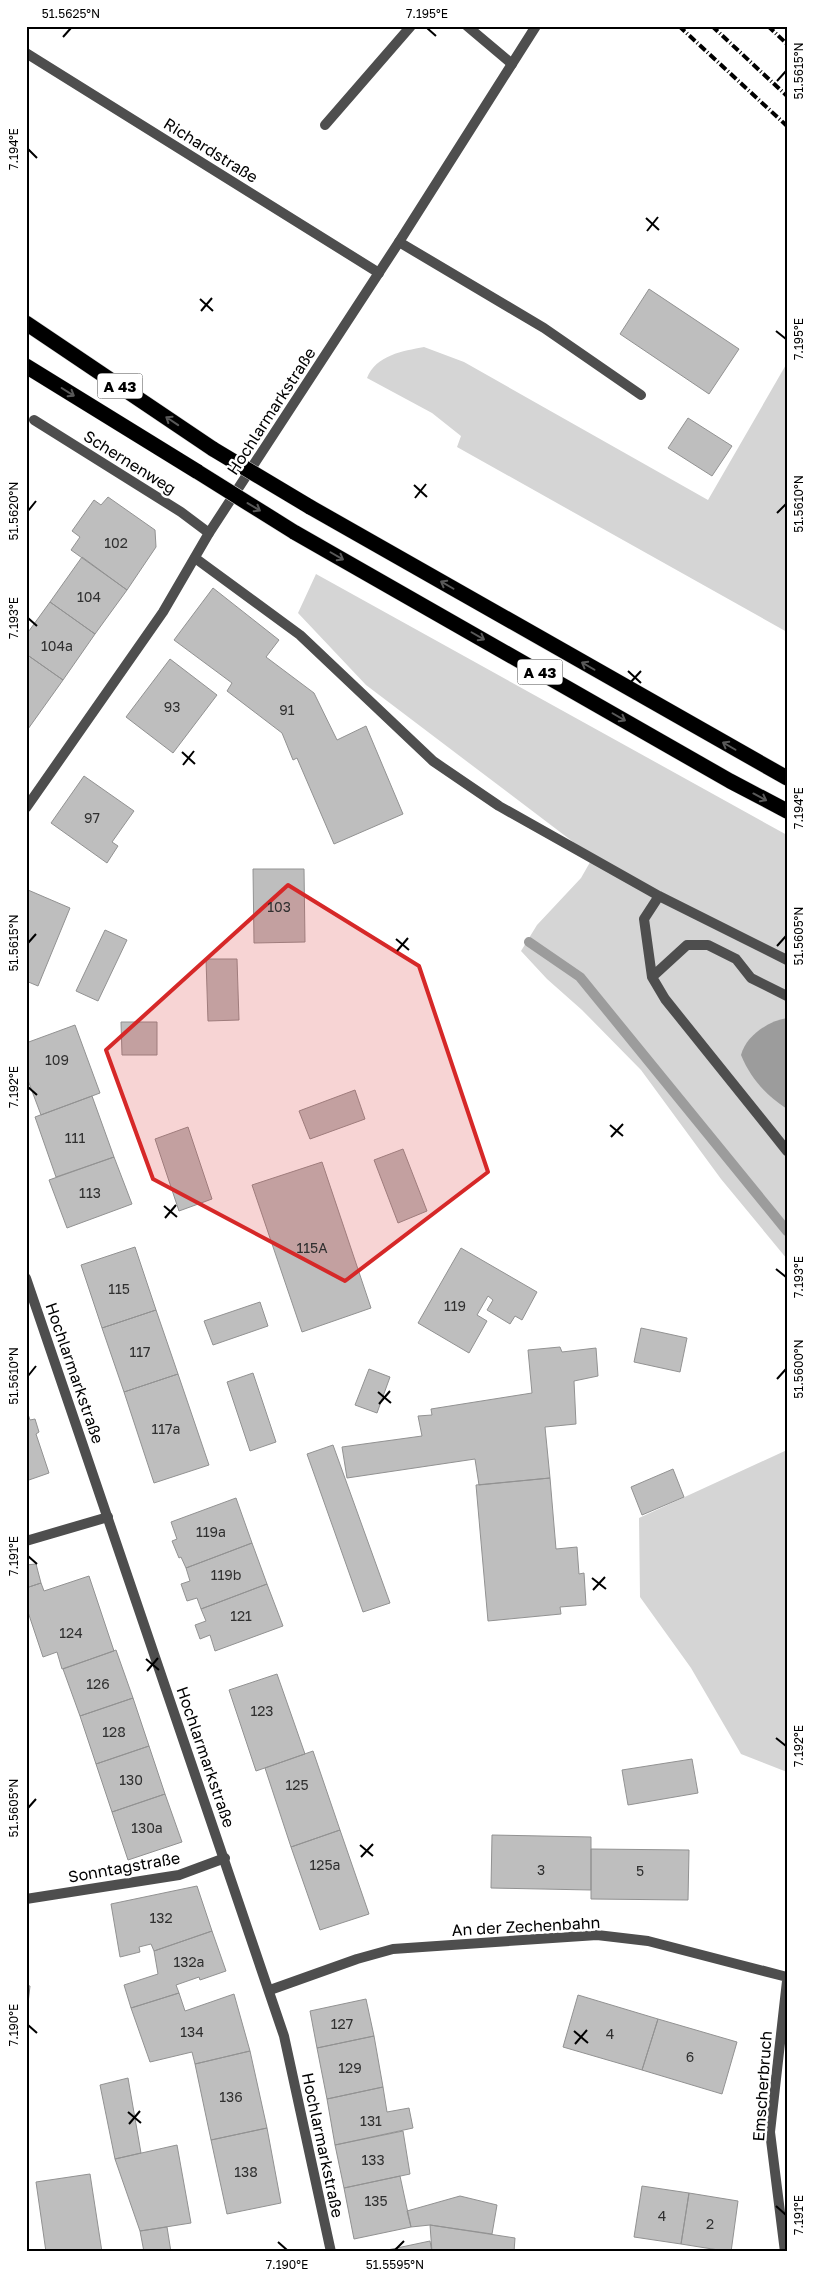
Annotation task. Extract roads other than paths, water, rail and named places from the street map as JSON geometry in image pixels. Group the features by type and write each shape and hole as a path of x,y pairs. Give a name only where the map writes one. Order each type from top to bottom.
{"highway":[{"name":"A 43","path":"26,323 213,449 310,507 787,778"},
{"name":"A 43","path":"26,366 294,532 721,776 787,811"}],"street":[{"path":"324,125 411,26"},
{"path":"467,26 512,64"},
{"name":"Hochlarmarkstraße","path":"26,808 162,612 209,533 399,242 536,26"},
{"name":"Richardstraße","path":"26,53 379,273"},
{"path":"399,242 544,328 641,396"},
{"name":"Schernenweg","path":"34,420 181,512 209,533"},
{"path":"195,558 300,635 433,761 499,806 659,896 787,960"},
{"path":"659,896 644,920 652,977 665,999 787,1151"},
{"path":"652,977 687,945 708,945 736,959 751,978 787,996"},
{"name":"Hochlarmarkstraße","path":"26,1278 270,1990 284,2036 332,2252"},
{"path":"26,1541 108,1516"},
{"name":"Sonntagstraße","path":"26,1899 179,1875 225,1858"},
{"name":"An der Zechenbahn","path":"270,1990 357,1959 393,1949 597,1936 648,1941 787,1977"},
{"name":"Emscherbruch","path":"785,2252 770,2132 787,1981"}],"waterway":[{"path":"529,942 580,977 787,1231"}],"railway":[{"path":"679,26 787,126"},
{"path":"712,26 787,96"},
{"path":"768,26 787,44"}]}
